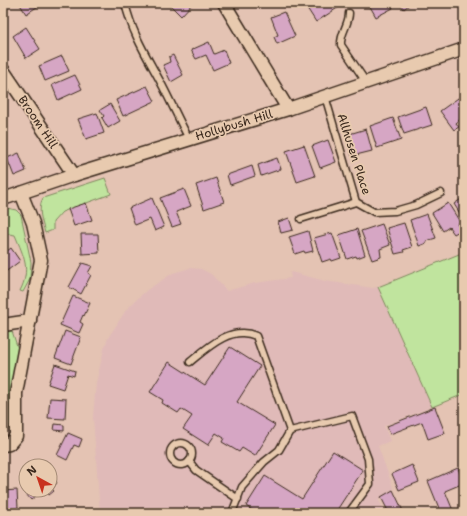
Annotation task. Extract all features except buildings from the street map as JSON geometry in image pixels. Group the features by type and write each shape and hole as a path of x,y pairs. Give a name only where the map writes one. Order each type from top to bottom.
{"street":[{"path":"224,3 288,109"},
{"name":"Hollybush Hill","path":"3,199 74,175 288,109 464,49"},
{"name":"Broom Hill","path":"3,70 74,175"},
{"path":"3,445 9,444 16,436 16,393 41,260 33,223 22,193"},
{"path":"3,325 30,321"}],"lane":[{"path":"124,3 134,34 162,84 189,139"},
{"path":"349,13 347,24 340,39 341,45 366,82"},
{"name":"Allhusen Place","path":"325,96 356,202 374,212 395,210 416,205 441,193"},
{"path":"301,219 356,202"},
{"path":"190,362 211,344 226,336 246,332 256,336 290,432"},
{"path":"232,513 242,486 264,462 279,450 290,432 352,416 368,459 370,484 350,511"},
{"path":"189,462 196,470 238,499"}],"shaded area":[{"path":"190,268 201,269 211,274 227,291 255,283 291,278 291,272 325,281 373,288 378,287 432,407 384,426 390,441 378,446 395,493 378,499 386,513 100,513 93,417 96,383 108,338 126,310 147,290 173,273"}],"green space":[{"path":"105,178 111,194 62,212 53,222 53,230 45,233 40,211 43,198"},
{"path":"7,208 16,210 21,215 31,262 30,279 23,292 20,291 26,269 23,257 15,235 3,233 3,210"},
{"path":"464,252 464,394 432,407 378,287"},
{"path":"12,331 18,349 9,405 10,424 3,435 3,332"}]}
